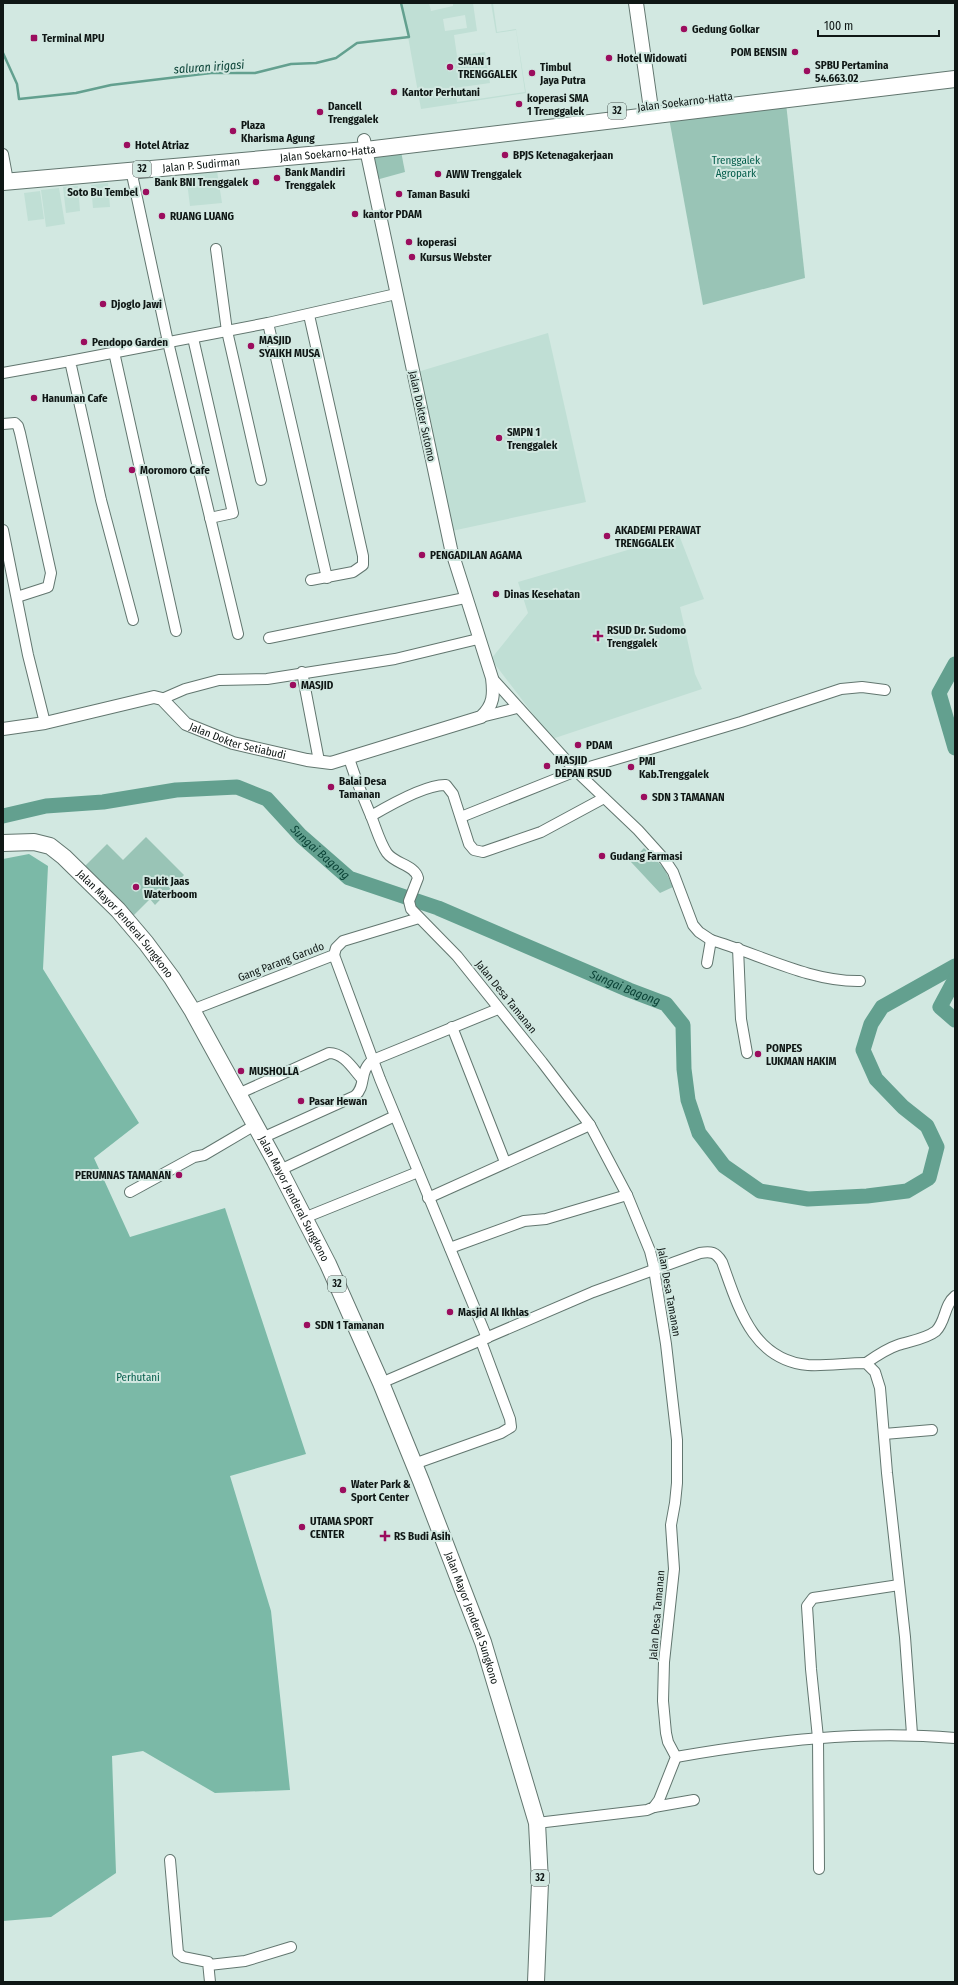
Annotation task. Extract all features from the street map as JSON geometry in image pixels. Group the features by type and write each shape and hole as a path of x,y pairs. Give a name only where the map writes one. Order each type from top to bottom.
{"highway":[{"name":"Jalan Soekarno-Hatta","path":"651,112 955,69"},
{"name":"Jalan Soekarno-Hatta","path":"280,156 495,129 955,79"},
{"name":"Jalan P. Sudirman","path":"5,182 280,156"},
{"name":"Jalan Mayor Jenderal Sungkono","path":"3,843 34,842 50,846 64,857 123,915 172,978 192,1010 280,1170 328,1264 381,1383 414,1464 483,1642 537,1823"},
{"name":"32","path":"536,1982 540,1882 537,1823"}],"main road":[{"path":"636,3 651,112"}],"street":[{"name":"Jalan Dokter Sutomo","path":"365,145 451,549 478,639 492,678 494,694 492,704 481,717"},
{"path":"3,154 5,182"},
{"path":"131,170 168,342 238,634"},
{"path":"216,249 227,331 261,480"},
{"path":"3,373 309,315 396,294"},
{"path":"309,315 363,556 363,565 358,571 311,580"},
{"path":"268,323 327,578"},
{"path":"193,338 233,513 210,518"},
{"path":"114,352 176,631"},
{"path":"70,361 101,500 133,620"},
{"path":"3,424 15,422 18,426 51,573 48,587 17,597"},
{"path":"3,530 7,564 17,597 45,724"},
{"path":"269,638 465,598"},
{"path":"3,729 45,724 154,697 162,699 185,689 218,680 267,679 302,672 395,659 478,639"},
{"path":"302,672 319,761"},
{"path":"492,678 517,708 553,743 576,771 638,830 665,860 673,872 693,924 698,932 711,940 820,977 842,982 860,981"},
{"path":"461,817 576,771 741,722 841,689 862,688 885,690"},
{"name":"Jalan Dokter Setiabudi","path":"162,699 186,724 233,743 307,760 330,763 481,717"},
{"path":"481,717 517,708"},
{"name":"Jalan Desa Tamanan","path":"349,758 371,816 388,854 399,863 412,869 418,878 409,901 411,909 457,956 542,1062 590,1125 627,1195 650,1251 666,1344 677,1440 677,1483 671,1525 674,1569 664,1662 664,1719 668,1742 676,1757"},
{"path":"371,816 414,794 443,785 448,786 451,790 472,848 478,852 483,852 541,832 604,798"},
{"name":"Gang Parang Garudo","path":"192,1010 334,955 336,948 343,941 419,918"},
{"path":"707,964 711,940"},
{"path":"738,948 741,1019 747,1053"},
{"path":"334,955 395,1116 450,1248 484,1339 512,1427 500,1433 414,1464"},
{"path":"130,1192 194,1157 204,1155 259,1132 355,1096 359,1092 366,1065 373,1060 498,1009"},
{"path":"452,1027 505,1162"},
{"path":"238,1094 329,1053 336,1053 341,1056 362,1080"},
{"path":"280,1170 395,1116"},
{"path":"428,1198 590,1125"},
{"path":"304,1218 418,1172"},
{"path":"450,1248 524,1221 546,1219 627,1195"},
{"path":"381,1383 593,1292 700,1253 713,1252 722,1262 746,1323 756,1338 765,1346 788,1361 799,1364 866,1363 887,1350 928,1336 941,1325 948,1304 955,1296"},
{"path":"866,1363 875,1372 880,1388 912,1734"},
{"path":"884,1434 932,1430"},
{"path":"819,1869 818,1738 807,1617 809,1602 820,1597 899,1585"},
{"path":"654,1807 659,1800 676,1757 755,1744 818,1738 912,1734 955,1738"},
{"path":"537,1823 640,1810 694,1800"},
{"path":"170,1860 178,1952 184,1957 205,1961 209,1965 210,1982"},
{"path":"209,1965 245,1962 291,1947"}],"shaded area":[{"name":"SMAN 1 TRENGGALEK","path":"402,3 429,3 431,11 453,6 453,3 473,3 477,31 454,35 457,56 485,52 490,83 455,88 457,102 525,92 516,30 496,33 491,3 493,3 497,32 516,29 526,93 421,109","holes":["465,15 467,28 445,31 443,19"]},
{"path":"217,171 222,203 190,206 186,174"},
{"path":"108,183 110,207 93,208 91,185"},
{"path":"78,186 80,211 66,213 63,187"},
{"path":"59,188 65,224 46,227 41,190"},
{"path":"40,191 44,219 28,221 24,193"},
{"name":"SMPN 1 Trenggalek","path":"548,333 586,502 447,532 414,373"},
{"name":"RSUD Dr. Sudomo Trenggalek","path":"679,535 704,599 680,607 695,674 702,689 552,739 491,659 528,613 518,582"}],"green space":[{"name":"Trenggalek Agropark","path":"786,103 805,278 703,305 669,118"},
{"path":"400,146 405,172 376,180 371,151"},
{"name":"Bukit Jaas Waterboom","path":"146,837 184,875 155,905 150,899 131,918 82,869 107,844 123,860"},
{"path":"644,848 664,868 673,887 660,893 631,862"},
{"name":"Perhutani","path":"29,854 48,866 43,969 139,1123 94,1158 130,1237 225,1208 306,1454 230,1476 271,1611 290,1790 215,1793 143,1751 112,1756 116,1873 51,1917 3,1921 3,859"}],"waterway":[{"name":"saluran irigasi","path":"3,53 17,84 19,99 76,93 111,85 211,73 255,73 291,64 316,63 336,58 357,43 409,37 401,3"},
{"path":"955,664 939,693 955,748"},
{"name":"Sungai Bagong","path":"3,816 46,806 103,802 176,790 237,787 267,799 301,836 349,878 438,908 629,990 666,1004 683,1025 684,1069 688,1100 699,1133 724,1166 760,1191 808,1199 867,1196 907,1191 929,1178 937,1147 927,1126 903,1107 876,1079 863,1050 871,1024 882,1007 955,966"},
{"path":"955,979 940,1007 955,1020"}],"place":[{"name":"Gedung Golkar","path":"684,29"},
{"name":"Terminal MPU","path":"34,38"},
{"name":"POM BENSIN","path":"795,52"},
{"name":"Hotel Widowati","path":"609,58"},
{"name":"SMAN 1 TRENGGALEK","path":"450,67"},
{"name":"SPBU Pertamina 54.663.02","path":"807,71"},
{"name":"Timbul Jaya Putra","path":"532,73"},
{"name":"Kantor Perhutani","path":"394,92"},
{"name":"koperasi SMA 1 Trenggalek","path":"519,104"},
{"name":"Dancell Trenggalek","path":"320,112"},
{"name":"Plaza Kharisma Agung","path":"233,131"},
{"name":"Hotel Atriaz","path":"127,145"},
{"name":"BPJS Ketenagakerjaan","path":"505,155"},
{"name":"AWW Trenggalek","path":"438,174"},
{"name":"Bank Mandiri Trenggalek","path":"277,178"},
{"name":"Bank BNI Trenggalek","path":"256,182"},
{"name":"Soto Bu Tembel","path":"146,192"},
{"name":"Taman Basuki","path":"399,194"},
{"name":"kantor PDAM","path":"355,214"},
{"name":"RUANG LUANG","path":"162,216"},
{"name":"koperasi","path":"409,242"},
{"name":"Kursus Webster","path":"412,257"},
{"name":"Djoglo Jawi","path":"103,304"},
{"name":"Pendopo Garden","path":"84,342"},
{"name":"MASJID SYAIKH MUSA","path":"251,346"},
{"name":"Hanuman Cafe","path":"34,398"},
{"name":"SMPN 1 Trenggalek","path":"499,438"},
{"name":"Moromoro Cafe","path":"132,470"},
{"name":"AKADEMI PERAWAT TRENGGALEK","path":"607,536"},
{"name":"PENGADILAN AGAMA","path":"422,555"},
{"name":"Dinas Kesehatan","path":"496,594"},
{"name":"RSUD Dr. Sudomo Trenggalek","path":"598,636"},
{"name":"MASJID","path":"293,685"},
{"name":"PDAM","path":"578,745"},
{"name":"MASJID DEPAN RSUD","path":"547,766"},
{"name":"PMI Kab.Trenggalek","path":"631,767"},
{"name":"Balai Desa Tamanan","path":"331,787"},
{"name":"SDN 3 TAMANAN","path":"644,797"},
{"name":"Gudang Farmasi","path":"602,856"},
{"name":"Bukit Jaas Waterboom","path":"136,887"},
{"name":"PONPES LUKMAN HAKIM","path":"758,1054"},
{"name":"MUSHOLLA","path":"241,1071"},
{"name":"Pasar Hewan","path":"301,1101"},
{"name":"PERUMNAS TAMANAN","path":"179,1175"},
{"name":"Masjid Al Ikhlas","path":"450,1312"},
{"name":"SDN 1 Tamanan","path":"307,1325"},
{"name":"Water Park & Sport Center","path":"343,1490"},
{"name":"UTAMA SPORT CENTER","path":"302,1527"},
{"name":"RS Budi Asih","path":"385,1536"}]}
